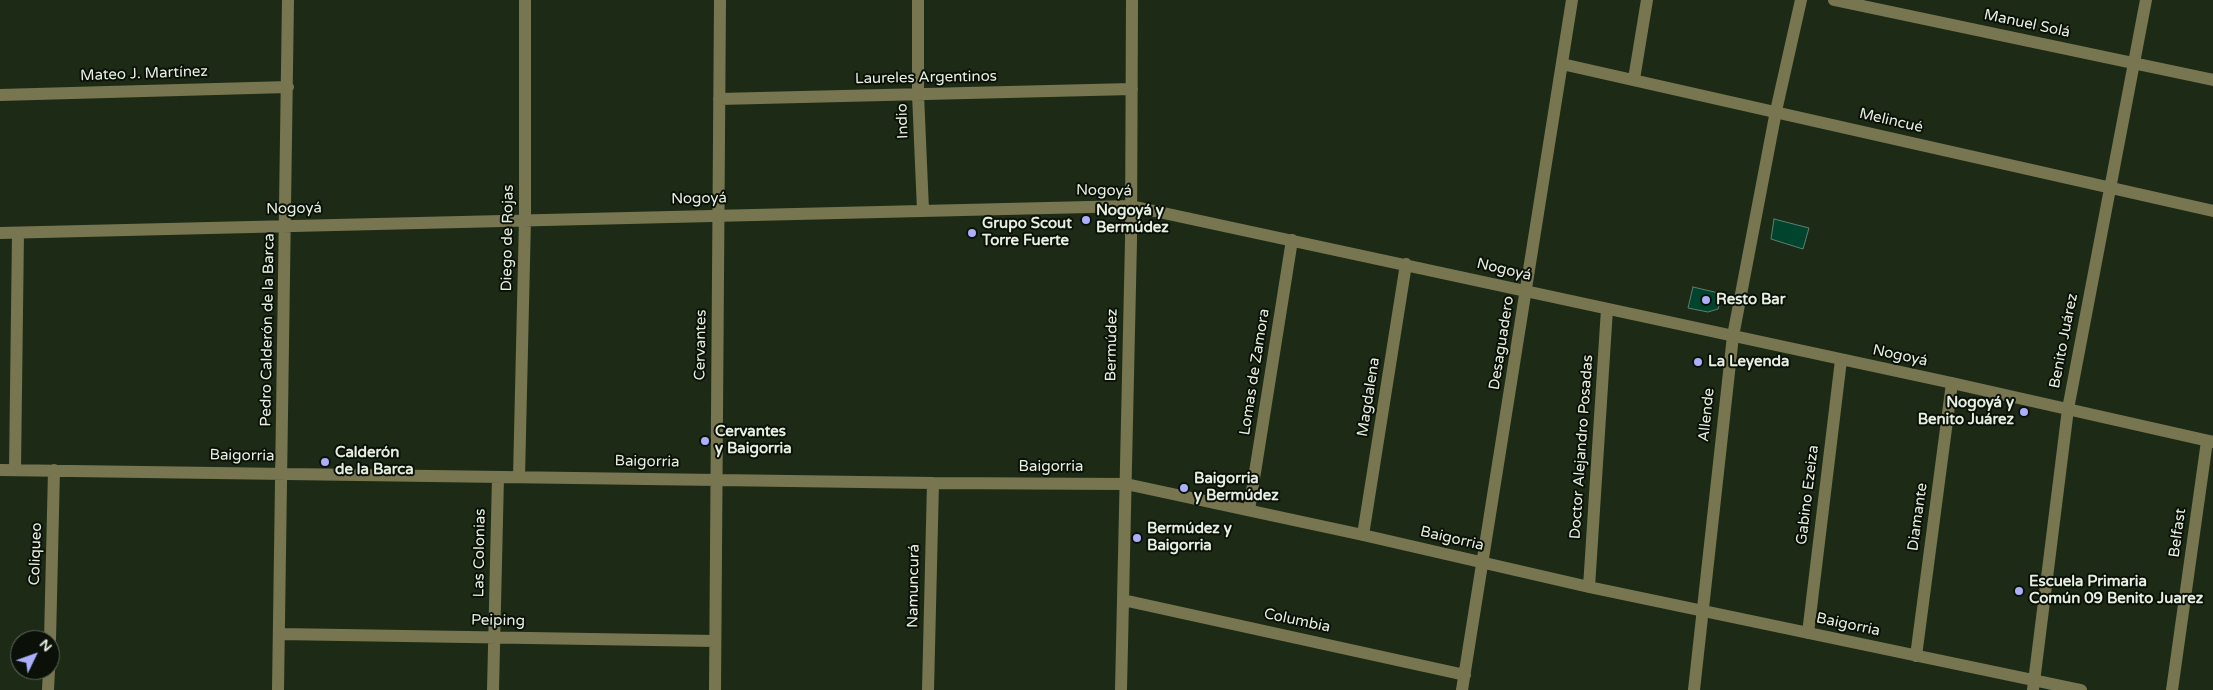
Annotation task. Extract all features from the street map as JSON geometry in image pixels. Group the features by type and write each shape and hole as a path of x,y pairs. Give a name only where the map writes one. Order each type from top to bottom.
{"street":[{"name":"Pedro Calderón de la Barca","path":"278,690 288,0"},
{"name":"Diego de Rojas","path":"519,477 525,219 525,0"},
{"name":"Cervantes","path":"715,690 720,0"},
{"name":"Indio","path":"918,0 918,94 923,210"},
{"name":"Bermúdez","path":"1122,690 1131,206 1132,0"},
{"name":"Desaguadero","path":"1462,690 1572,0"},
{"path":"1634,79 1647,0"},
{"name":"Allende","path":"1694,690 1732,336 1776,111 1801,0"},
{"name":"Manuel Solá","path":"1834,0 2213,80"},
{"name":"Benito Juárez","path":"2034,685 2068,409 2146,0"},
{"name":"Melincué","path":"1562,64 2213,211"},
{"name":"Mateo J. Martínez","path":"0,95 288,87"},
{"name":"Laureles Argentinos","path":"719,99 1132,89"},
{"name":"Nogoyá","path":"0,233 1131,206 1952,383 2210,442"},
{"path":"15,470 18,233"},
{"name":"Lomas de Zamora","path":"1249,510 1292,240"},
{"name":"Magdalena","path":"1363,535 1406,264"},
{"name":"Doctor Alejandro Posadas","path":"1590,587 1607,309"},
{"name":"Gabino Ezeiza","path":"1808,633 1841,360"},
{"name":"Diamante","path":"1916,656 1952,383"},
{"name":"Belfast","path":"2172,690 2210,442"},
{"name":"Baigorria","path":"0,470 1126,484 1363,535 1590,587 1916,656 2034,685 2081,690"},
{"name":"Coliqueo","path":"50,630 54,470"},
{"name":"Las Colonias","path":"493,690 498,477"},
{"name":"Namuncurá","path":"928,690 933,483"},
{"name":"Columbia","path":"1123,600 1464,675"},
{"name":"Peiping","path":"280,634 715,641"}],"building":[{"path":"1774,219 1809,228 1803,249 1771,239"},
{"name":"Resto Bar","path":"1693,287 1723,294 1718,309 1708,312 1688,308"}],"place":[{"name":"Nogoyá y Bermúdez","path":"1086,220"},
{"name":"Grupo Scout Torre Fuerte","path":"972,233"},
{"name":"Resto Bar","path":"1706,300"},
{"name":"La Leyenda","path":"1698,362"},
{"name":"Nogoyá y Benito Juárez","path":"2024,412"},
{"name":"Cervantes y Baigorria","path":"705,441"},
{"name":"Calderón de la Barca","path":"325,462"},
{"name":"Baigorria y Bermúdez","path":"1184,488"},
{"name":"Bermúdez y Baigorria","path":"1137,538"},
{"name":"Escuela Primaria Común 09 Benito Juarez","path":"2019,591"}]}
